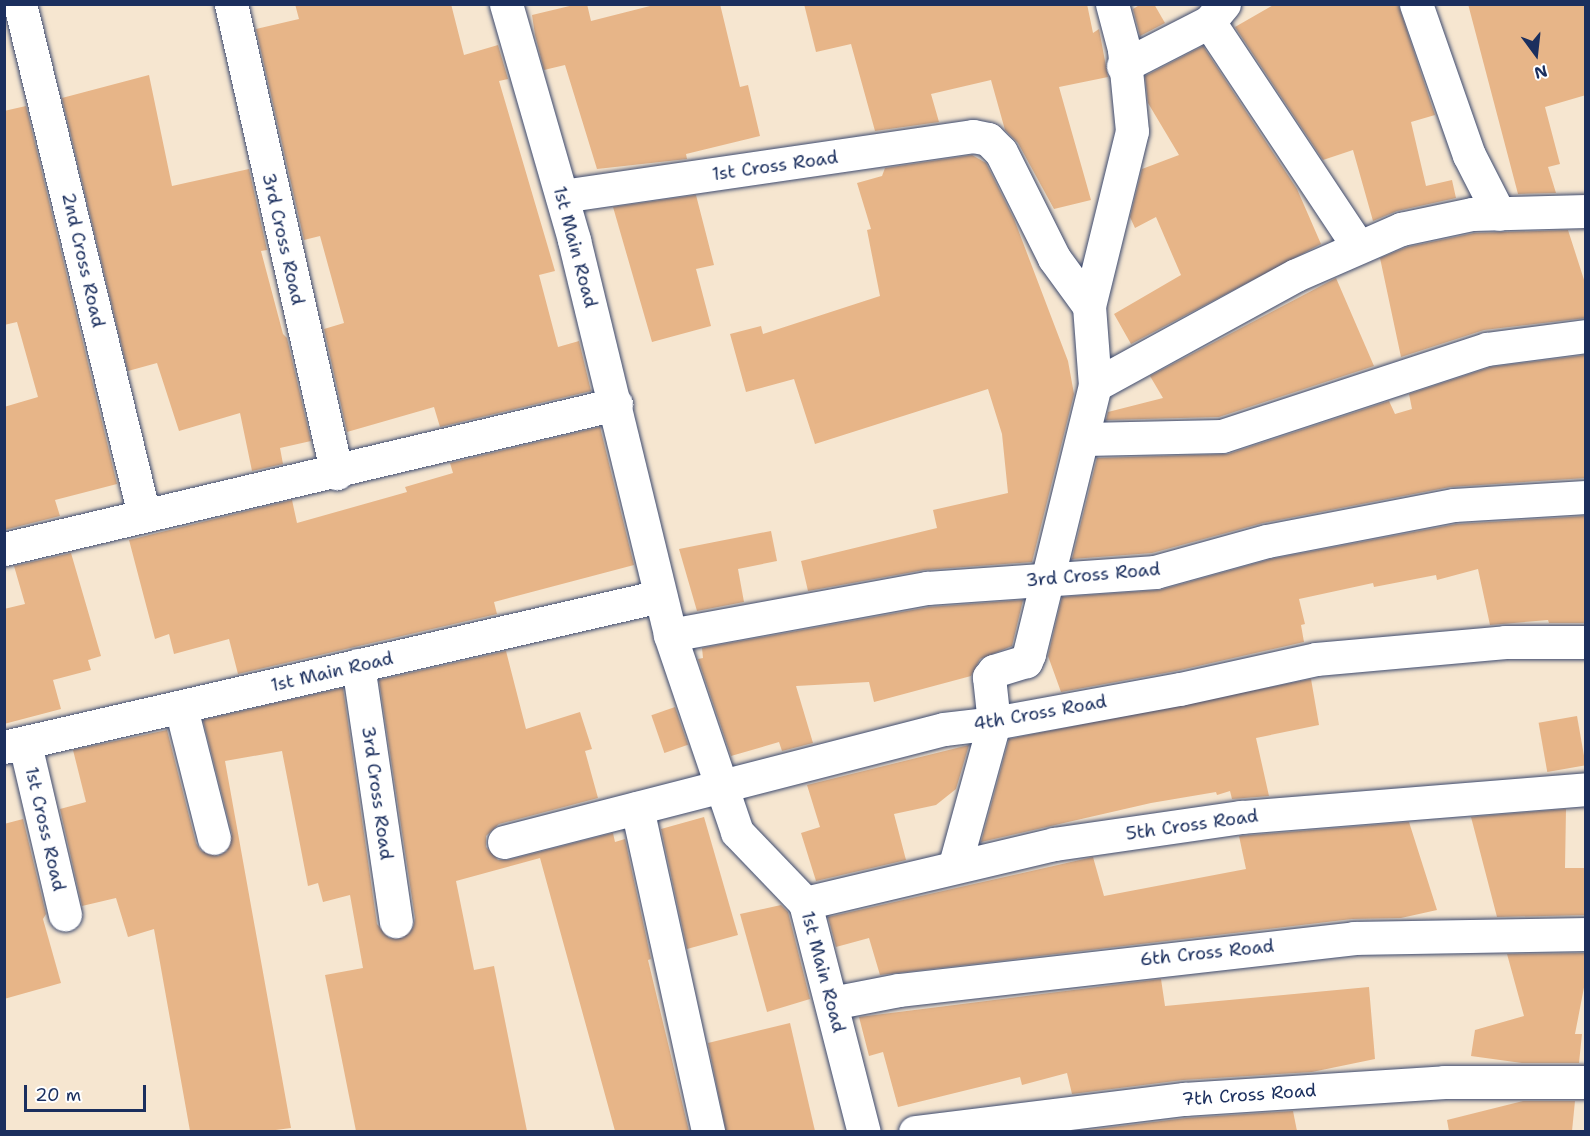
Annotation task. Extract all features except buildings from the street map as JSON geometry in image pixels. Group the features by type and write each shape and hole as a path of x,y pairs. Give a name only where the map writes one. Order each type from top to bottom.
{"street":[{"name":"2nd Cross Road","path":"20,4 144,515"},
{"name":"3rd Cross Road","path":"231,4 337,472"},
{"name":"1st Main Road","path":"506,4 562,196 670,635 737,832 805,903 864,1131"},
{"path":"955,865 994,723 989,677 994,671 1026,661 1084,439 1095,385 1089,306 1132,131 1123,66 1124,49 1112,4"},
{"path":"1416,4 1469,155 1499,214"},
{"path":"1123,66 1217,13 1357,245"},
{"name":"1st Cross Road","path":"562,196 974,136 988,139 1001,152 1054,258 1089,306"},
{"path":"1095,385 1357,245 1401,229 1472,214 1586,211"},
{"path":"1084,439 1222,436 1487,349 1586,336"},
{"path":"4,549 337,472 615,404"},
{"name":"3rd Cross Road","path":"670,635 927,588 1155,572 1267,541 1454,505 1586,497"},
{"name":"1st Main Road","path":"15,746 660,596"},
{"name":"4th Cross Road","path":"504,842 944,729 994,723 1316,659 1505,642 1586,642"},
{"name":"3rd Cross Road","path":"358,665 396,921"},
{"path":"181,708 214,838"},
{"name":"1st Cross Road","path":"15,746 65,914"},
{"name":"5th Cross Road","path":"805,903 955,865 1054,844 1241,817 1586,789"},
{"path":"637,807 708,1131"},
{"name":"6th Cross Road","path":"832,1003 899,990 1354,938 1586,934"},
{"name":"7th Cross Road","path":"915,1131 1184,1099 1444,1082 1586,1082"}]}
